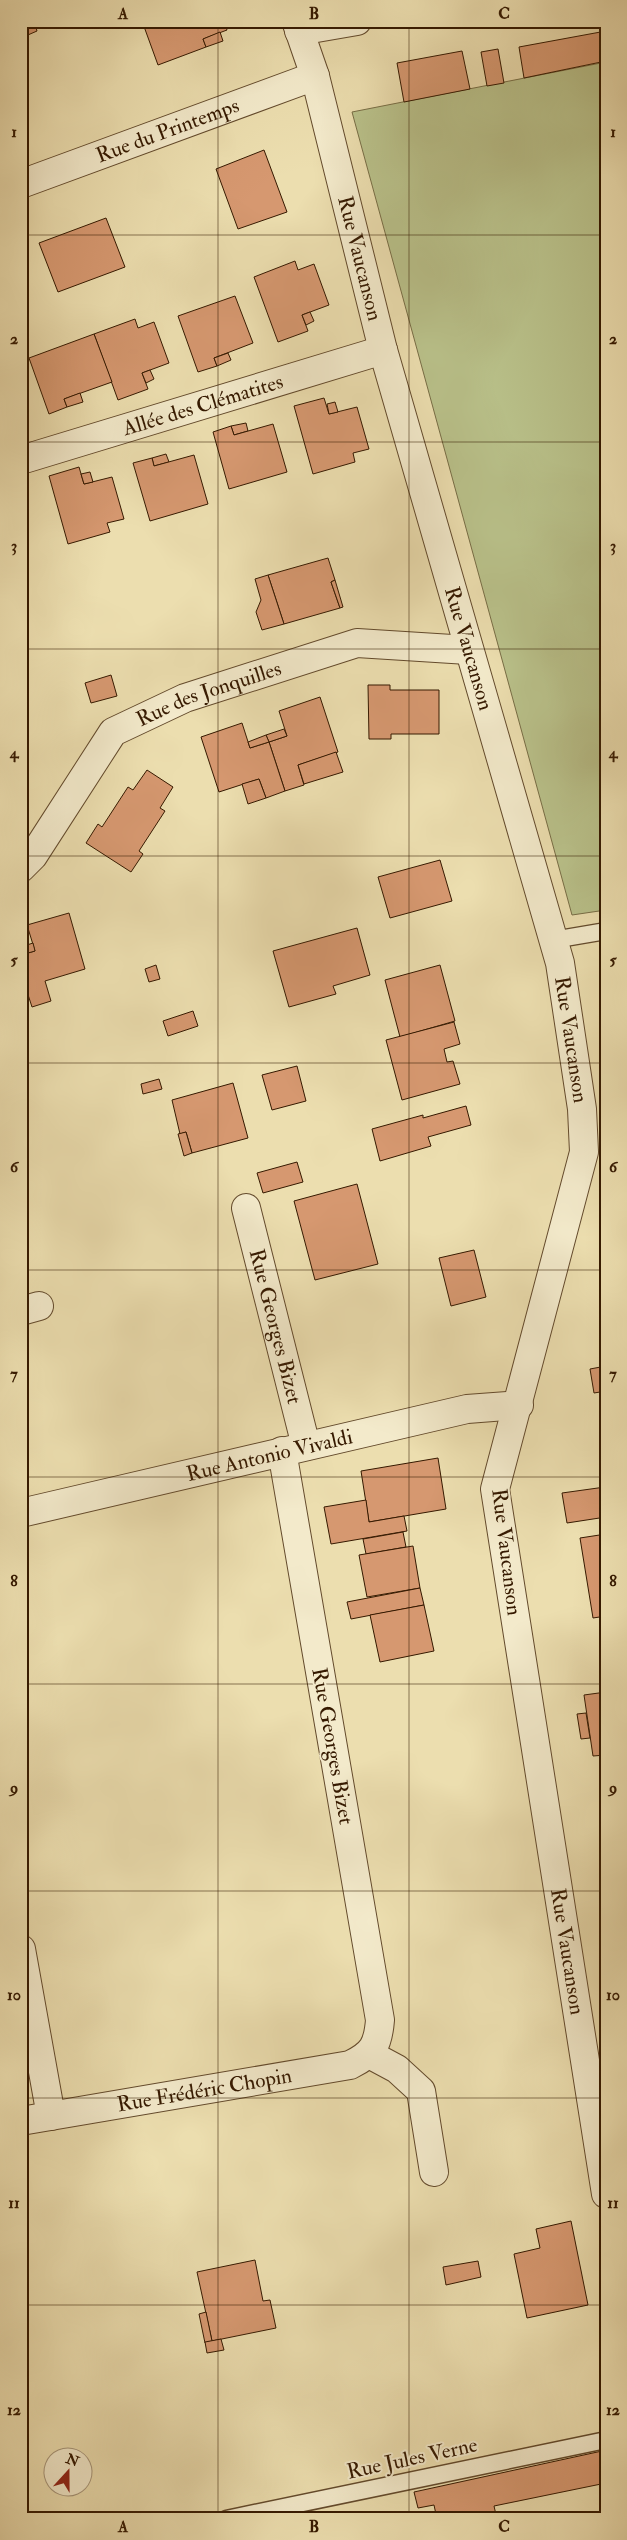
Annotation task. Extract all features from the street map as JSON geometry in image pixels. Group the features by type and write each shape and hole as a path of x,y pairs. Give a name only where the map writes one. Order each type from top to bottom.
{"street":[{"path":"297,26 356,21"},
{"name":"Rue Vaucanson","path":"297,26 315,76 383,350 468,650 560,963 582,1109 595,1151 518,1405 495,1489 606,2194"},
{"name":"Rue du Printemps","path":"21,184 315,76"},
{"name":"Allée des Clématites","path":"21,460 383,350"},
{"name":"Rue des Jonquilles","path":"21,868 33,856 113,732 185,698 357,643 468,650"},
{"name":"Rue Georges Bizet","path":"246,1208 294,1449 380,2020 373,2047"},
{"name":"Rue Antonio Vivaldi","path":"21,1513 467,1409 518,1405"},
{"path":"21,1949 51,2116"},
{"path":"373,2047 421,2091 434,2172"},
{"name":"Rue Frédéric Chopin","path":"21,2121 350,2065 373,2047"}],"lane":[{"path":"553,940 606,931"},
{"name":"Rue Jules Verne","path":"226,2519 606,2440"}],"green space":[{"path":"606,62 606,910 572,915 352,112"}],"building":[{"path":"21,21 34,21 37,31 21,38"},
{"path":"142,21 224,21 227,30 203,39 206,47 158,65"},
{"path":"606,31 606,61 524,78 519,47"},
{"path":"220,32 223,41 206,47 203,39"},
{"path":"498,49 504,83 487,86 481,52"},
{"path":"462,51 470,89 404,102 397,63"},
{"path":"264,150 287,212 238,229 216,169"},
{"path":"106,218 125,267 58,292 39,243"},
{"path":"295,261 298,270 314,264 329,305 302,315 308,331 278,342 254,277"},
{"path":"235,296 253,343 214,358 217,366 198,372 178,316"},
{"path":"310,312 314,321 306,325 302,315"},
{"path":"135,319 138,328 154,322 169,363 142,373 148,389 118,400 94,334"},
{"path":"94,334 112,382 64,399 67,407 49,414 29,358"},
{"path":"228,353 231,360 217,366 214,358"},
{"path":"150,370 154,379 146,383 142,373"},
{"path":"80,393 83,402 67,407 64,399"},
{"path":"324,398 329,414 357,407 369,449 353,453 355,462 313,474 294,406"},
{"path":"335,402 338,412 329,414 327,404"},
{"path":"246,423 248,431 234,435 231,426"},
{"path":"273,424 287,472 229,489 213,432 231,426 234,435"},
{"path":"166,454 169,462 154,466 152,458"},
{"path":"194,455 208,504 150,521 133,463 152,458 154,466"},
{"path":"79,467 84,484 112,477 124,519 107,523 110,532 68,544 49,476"},
{"path":"90,472 93,482 84,484 81,474"},
{"path":"328,558 335,580 331,582 340,608 284,624 268,575"},
{"path":"268,575 284,624 262,630 256,612 261,600 255,579"},
{"path":"335,580 343,607 340,608 331,582"},
{"path":"111,675 117,696 91,703 85,683"},
{"path":"368,685 390,685 390,690 439,690 439,734 391,734 391,739 369,739"},
{"path":"320,697 338,752 298,765 304,785 285,791 269,742 287,736 279,711"},
{"path":"242,723 250,748 269,742 285,791 266,798 259,779 219,792 201,737"},
{"path":"284,729 287,736 269,742 266,735"},
{"path":"266,735 269,742 250,748 248,742"},
{"path":"336,752 343,772 304,784 298,765"},
{"path":"147,770 173,787 160,808 165,811 139,851 143,854 131,872 86,843 98,824 102,827 128,787 133,790"},
{"path":"259,779 266,798 248,804 242,784"},
{"path":"440,860 452,901 390,918 378,877"},
{"path":"69,913 85,969 45,981 51,1001 32,1007 21,973 21,955 35,951 27,925"},
{"path":"357,928 370,975 333,986 336,994 289,1007 273,951"},
{"path":"33,943 35,951 21,955 21,947"},
{"path":"156,965 160,979 149,982 145,969"},
{"path":"440,965 455,1021 400,1037 385,980"},
{"path":"193,1011 198,1026 168,1036 163,1021"},
{"path":"454,1022 460,1044 444,1049 447,1062 453,1061 460,1084 402,1100 386,1040"},
{"path":"297,1066 306,1101 272,1110 262,1075"},
{"path":"159,1079 162,1089 143,1094 141,1084"},
{"path":"233,1083 248,1138 192,1153 186,1132 180,1134 172,1100"},
{"path":"466,1106 471,1125 428,1137 431,1146 380,1161 372,1129"},
{"path":"186,1132 192,1153 184,1156 178,1134"},
{"path":"297,1162 303,1182 263,1193 257,1173"},
{"path":"357,1184 378,1264 315,1280 294,1201"},
{"path":"474,1250 486,1297 451,1306 439,1258"},
{"path":"606,1366 606,1391 594,1393 590,1369"},
{"path":"606,1457 606,1517 567,1523 562,1493 605,1487 600,1458"},
{"path":"438,1458 446,1509 369,1522 361,1471"},
{"path":"366,1500 369,1522 404,1516 407,1531 331,1544 324,1507"},
{"path":"403,1532 406,1547 366,1554 363,1539"},
{"path":"606,1534 606,1616 593,1618 580,1538"},
{"path":"413,1546 420,1588 367,1597 359,1555"},
{"path":"420,1588 424,1605 351,1619 347,1602"},
{"path":"424,1605 434,1651 380,1662 370,1615"},
{"path":"606,1692 606,1755 593,1756 584,1695"},
{"path":"586,1713 590,1738 581,1739 577,1714"},
{"path":"571,2221 588,2305 527,2318 514,2254 540,2248 536,2229"},
{"path":"255,2260 263,2301 270,2300 276,2328 212,2341 197,2272"},
{"path":"478,2261 481,2277 446,2285 443,2267"},
{"path":"206,2312 212,2341 205,2343 199,2314"},
{"path":"221,2339 224,2350 207,2353 205,2342"},
{"path":"602,2451 606,2483 494,2506 497,2519 437,2519 434,2505 418,2508 414,2492"}]}
